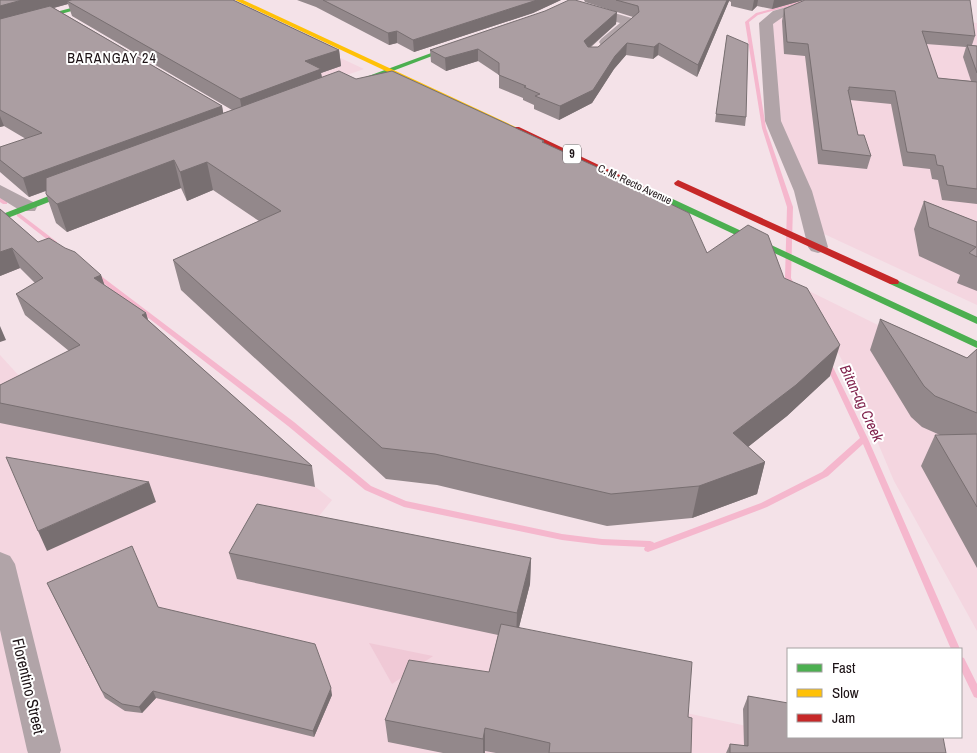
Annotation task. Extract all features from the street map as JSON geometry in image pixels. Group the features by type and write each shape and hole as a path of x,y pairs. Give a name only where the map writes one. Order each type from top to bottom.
{"main road":[{"path":"0,28 108,0"},
{"name":"C. M. Recto Avenue","path":"238,0 977,345"},
{"path":"325,94 408,62 482,37"},
{"path":"396,56 427,70"},
{"name":"C. M. Recto Avenue","path":"670,180 977,321"},
{"path":"0,218 93,182"}],"street":[{"path":"814,245 803,191 773,121 766,24 778,14 823,0"},
{"path":"577,6 630,22 592,54"},
{"path":"57,14 72,23"},
{"path":"0,190 28,207"},
{"name":"Florentino Street","path":"0,564 46,752"}],"shaded area":[{"path":"834,10 977,23 977,305 822,233 781,122 772,19 778,15"},
{"path":"317,47 364,69 324,83 276,59"},
{"path":"805,289 977,374 977,631 894,481 847,370"},
{"path":"149,354 332,500 294,547 523,598 506,674 787,735 787,738 872,753 0,753 0,355 42,401"},
{"path":"369,643 433,656 392,684"}],"building":[{"path":"0,0 22,0 0,6"},
{"path":"233,0 339,50 305,61 321,69 240,99 67,1"},
{"path":"323,0 537,0 413,40 397,31 388,33"},
{"path":"569,0 617,12 584,41 588,47 598,47 639,12 638,6 616,0 727,0 698,65 659,43 654,47 627,43 615,56 593,90 560,106 535,96 540,94 524,87 526,86 499,75 499,63 478,49 445,58 430,50 545,11"},
{"path":"805,0 970,0 975,36 922,31 938,78 977,82 977,189 947,185 943,166 937,165 935,155 907,152 895,91 849,87 848,90 858,135 864,135 871,156 822,150 808,44 787,42 784,9"},
{"path":"50,6 222,106 23,178 0,160 0,147 42,133 0,110 0,19"},
{"path":"727,35 748,44 746,117 716,114"},
{"path":"967,45 977,46 977,73"},
{"path":"339,71 356,79 392,71 623,179 621,180 689,213 707,253 748,225 768,235 784,278 807,288 840,345 796,385 733,433 765,462 699,486 611,494 435,454 382,448 173,260 281,211 207,162 180,172 174,160 57,204 46,194 46,178"},
{"path":"924,201 977,222 977,257 969,253 976,247 929,227"},
{"path":"0,209 38,242 49,238 75,252 101,275 94,278 146,313 142,315 312,466 0,403 0,385 80,345 16,294 43,278 12,248 0,252"},
{"path":"880,319 967,358 977,349 977,413 935,396 924,386"},
{"path":"977,434 977,507 935,435"},
{"path":"6,457 149,482 38,531"},
{"path":"257,504 531,558 517,613 229,553"},
{"path":"132,546 158,607 315,644 331,688 313,731 153,691 139,707 122,704 102,691 47,583"},
{"path":"501,624 692,662 688,717 692,718 691,753 549,753 550,743 485,728 483,739 385,720 409,660 489,672"},
{"path":"748,696 787,703 787,738 943,738 946,753 730,753 730,744 748,746"}],"waterway":[{"name":"Bitan-ag Creek","path":"793,288 788,278 790,207 764,128 747,22 757,14 809,0"},
{"path":"0,199 5,203"},
{"path":"19,215 55,243"},
{"path":"95,274 291,424 368,488 404,504 562,537 602,542 650,544 648,549 764,505 825,474 864,439"},
{"name":"Bitan-ag Creek","path":"827,361 864,439"},
{"name":"Bitan-ag Creek","path":"864,439 955,648"},
{"name":"Bitan-ag Creek","path":"962,663 977,694"}],"traffic: fast":[{"path":"0,29 108,0"},
{"path":"337,89 466,42"},
{"path":"0,218 82,186"},
{"path":"662,197 977,345"},
{"path":"894,282 977,321"}],"traffic: slow":[{"path":"238,0 516,129"}],"traffic: jam":[{"path":"516,129 662,197"},
{"path":"678,183 894,282"}],"district":[{"name":"BARANGAY 24","path":"112,58"}]}
